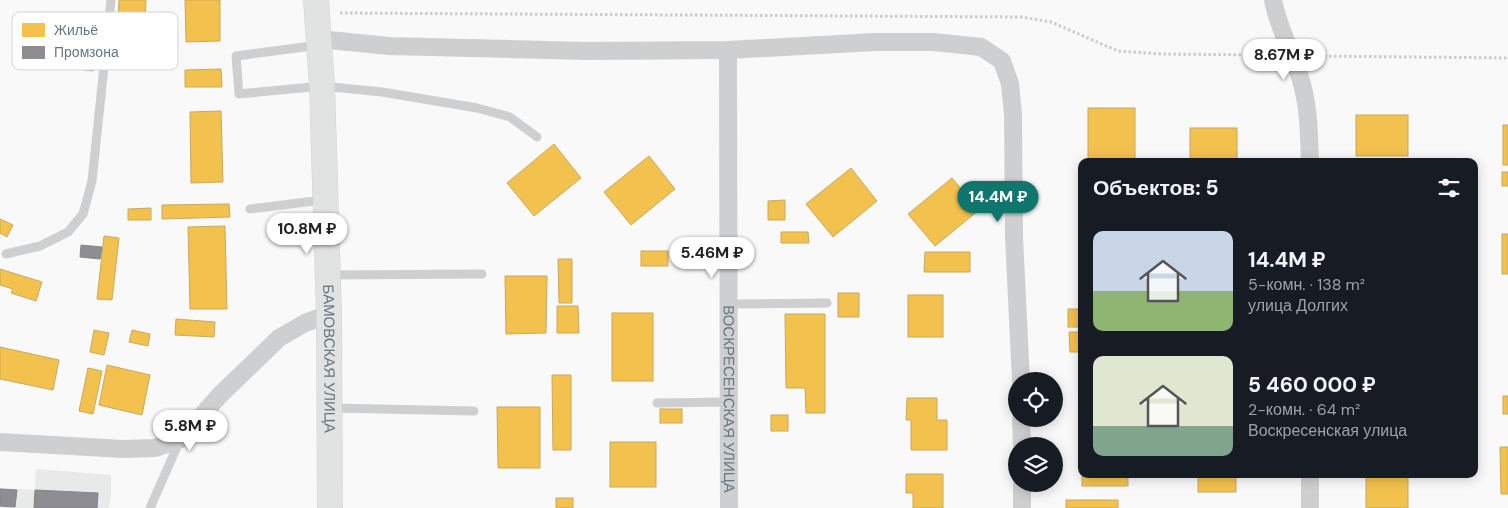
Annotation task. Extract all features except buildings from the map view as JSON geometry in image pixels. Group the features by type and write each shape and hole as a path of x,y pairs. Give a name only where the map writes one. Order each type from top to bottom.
{"street":[{"name":"БАМОВСКАЯ УЛИЦА","path":"316,0 322,86 326,199 329,314 330,508"},
{"path":"1273,0 1276,18 1303,87 1309,122 1310,158"},
{"path":"319,42 389,46 586,51 728,50 875,42 934,42 981,47 1002,61 1010,84 1013,114 1014,237 1021,372"},
{"name":"ВОСКРЕСЕНСКАЯ УЛИЦА","path":"728,50 729,508"},
{"path":"0,442 155,448 181,439 220,395 279,338 305,323 329,314"},
{"path":"1310,478 1310,508"},
{"path":"1022,492 1022,508"}],"lane":[{"path":"319,42 236,56 239,94 322,86 382,92 477,108 510,117 537,137"},
{"path":"6,254 40,246 68,232 83,214 92,181 104,70"},
{"path":"250,209 326,199"},
{"path":"328,274 482,274"},
{"path":"728,304 827,303"},
{"path":"657,403 729,402"},
{"path":"330,408 474,411"},
{"path":"150,508 181,439"}],"shaded area":[{"path":"36,469 111,475 109,508 0,508 0,488 35,490"}]}
